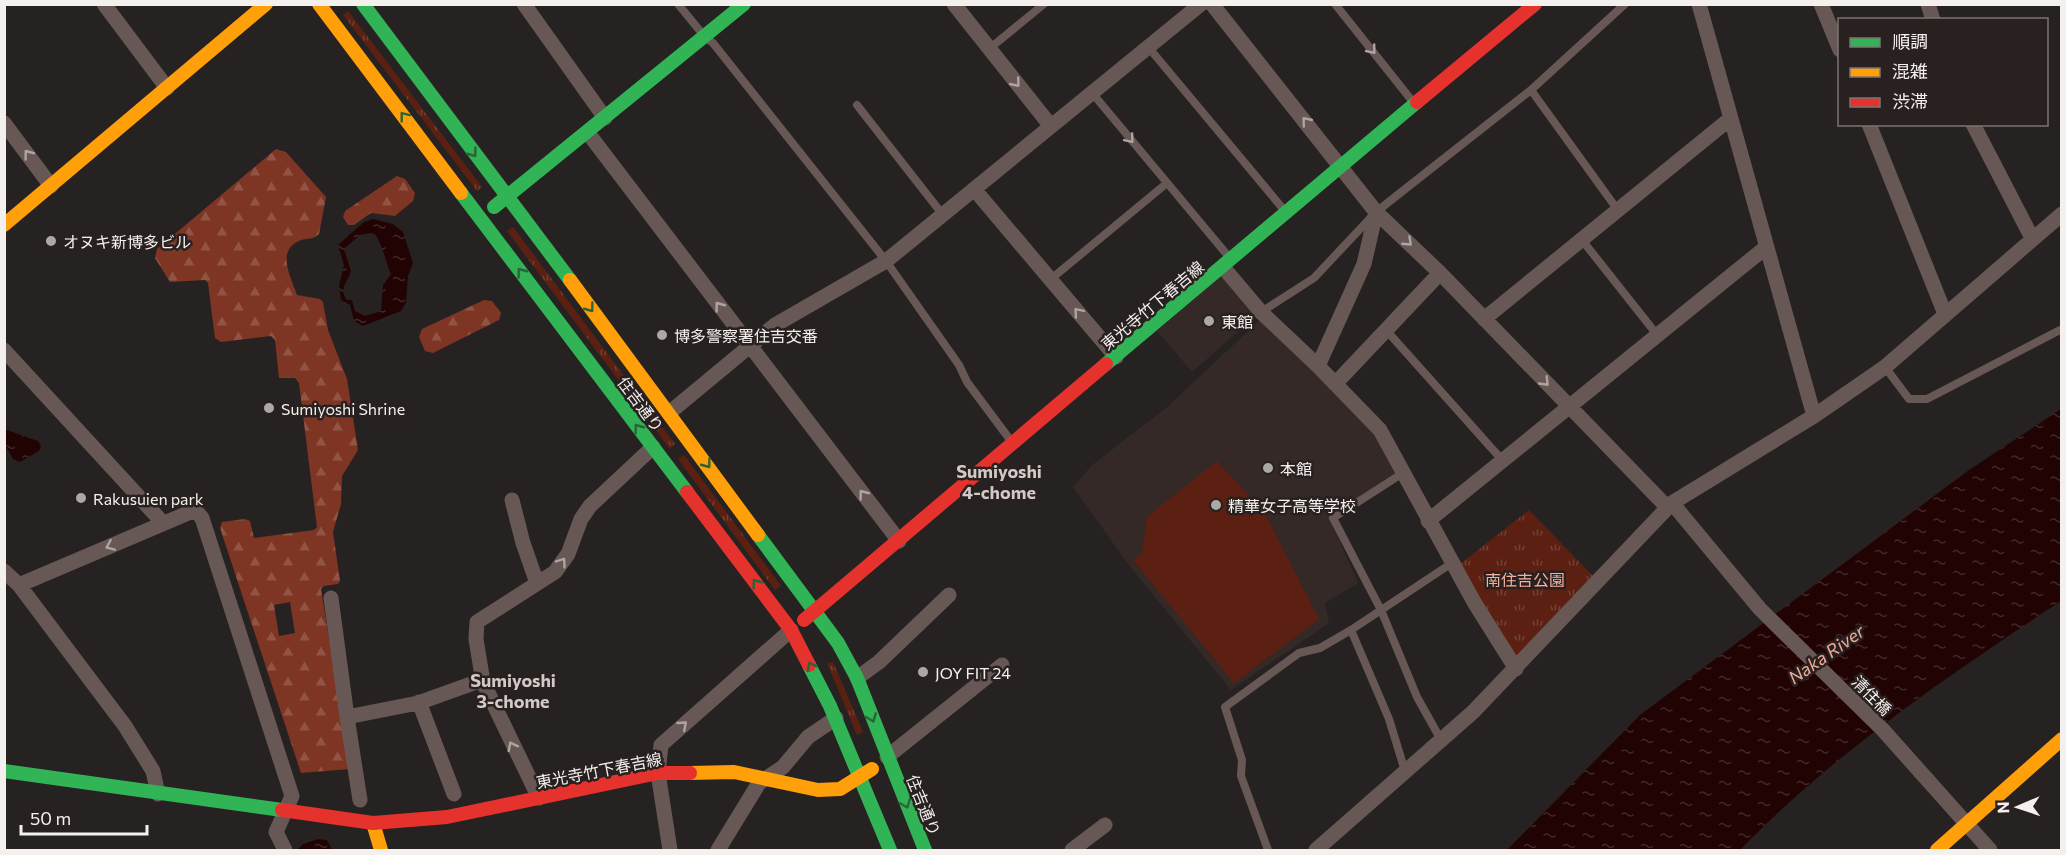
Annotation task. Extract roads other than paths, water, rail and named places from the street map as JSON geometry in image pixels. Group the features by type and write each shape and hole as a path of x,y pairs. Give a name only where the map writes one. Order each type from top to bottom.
{"street":[{"path":"104,4 167,88"},
{"path":"4,225 266,4"},
{"name":"住吉通り","path":"319,4 482,217 791,630 836,718 890,850"},
{"name":"住吉通り","path":"363,4 816,611 857,678 925,850"},
{"path":"524,4 605,118"},
{"path":"482,217 744,4"},
{"path":"954,4 1050,125"},
{"path":"669,413 775,325 886,261 1201,4"},
{"name":"清住橋","path":"1212,4 1376,212 1440,273 1570,408 1669,505 1760,609 1882,730 1990,850"},
{"name":"東光寺竹下春吉線","path":"791,630 1535,4"},
{"path":"1699,4 1765,248 1814,416"},
{"path":"1821,4 1838,47"},
{"path":"1484,319 1731,118"},
{"path":"4,123 51,186"},
{"path":"1870,126 1945,314"},
{"path":"1974,126 2032,238"},
{"path":"588,133 899,541"},
{"path":"974,189 1116,357"},
{"path":"1318,366 1364,264 1376,212"},
{"path":"1316,850 1442,741 1516,669 1669,505 1814,416 1885,367 2061,214"},
{"path":"1428,520 1570,408 1765,248"},
{"path":"1227,263 1261,312 1380,430 1452,563 1516,669"},
{"path":"1335,384 1440,273"},
{"path":"5,351 164,523"},
{"path":"539,798 483,680 476,639 477,622 555,573 568,554 581,519 590,506 653,447"},
{"path":"512,500 523,543 537,583"},
{"path":"19,585 195,510 202,518 292,796 276,832 280,849"},
{"path":"4,571 19,585 125,726 153,771 158,794"},
{"path":"857,678 879,662 949,595"},
{"path":"331,598 360,800"},
{"path":"669,850 658,773 661,745 791,630"},
{"path":"887,756 1002,665"},
{"path":"347,717 419,702 483,680"},
{"path":"419,702 454,794"},
{"path":"718,850 752,792 766,777 783,767 808,737 836,718"},
{"path":"1936,850 2061,739"},
{"name":"東光寺竹下春吉線","path":"4,771 373,823 447,817 658,773 734,772 766,777 818,790 840,789 861,777 887,756"},
{"path":"373,823 381,850"},
{"path":"1072,850 1105,825"}],"lane":[{"path":"678,4 705,37 713,43 886,261 960,365 967,382 1013,444"},
{"path":"990,49 1044,4"},
{"path":"1335,4 1415,105"},
{"path":"1261,312 1314,278 1376,212 1531,90 1625,4"},
{"path":"1149,48 1285,212"},
{"path":"1531,90 1617,209"},
{"path":"1093,94 1167,183 1227,263"},
{"path":"856,105 943,215"},
{"path":"1051,279 1167,183"},
{"path":"1582,240 1658,336"},
{"path":"1885,367 1909,399 1927,399 2061,329"},
{"path":"1386,330 1503,461"},
{"path":"1403,473 1333,519 1381,610 1418,697 1442,741"},
{"path":"1268,850 1241,776 1242,760 1225,707 1299,653 1320,648 1351,630 1452,563"},
{"path":"1351,630 1389,719 1406,772"}],"water":[{"path":"373,219 393,224 403,232 413,263 408,276 406,303 401,311 363,326 354,321 350,305 341,300 339,286 344,265 338,245 364,222","holes":["375,234 391,274 383,285 381,311 365,316 355,311 352,300 347,300 344,296 343,292 351,271 344,249 360,235"]},
{"name":"Naka River","path":"2061,409 2061,601 1977,657 1853,748 1776,814 1740,850 1507,850 1640,715 1969,470"},
{"path":"4,429 38,441 41,446 39,451 20,462 13,459 5,445"},
{"path":"318,839 327,840 332,850 297,850 303,844"}],"place":[{"name":"オヌキ新博多ビル","path":"51,241"},
{"name":"東館","path":"1209,321"},
{"name":"博多警察署住吉交番","path":"662,335"},
{"name":"Sumiyoshi Shrine","path":"269,408"},
{"name":"本館","path":"1268,468"},
{"name":"Rakusuien park","path":"81,498"},
{"name":"精華女子高等学校","path":"1216,505"},
{"name":"JOY FIT 24","path":"923,672"}],"district":[{"name":"Sumiyoshi 4-chome","path":"999,481"},
{"name":"Sumiyoshi 3-chome","path":"513,690"}],"park label":[{"name":"南住吉公園","path":"1525,579"}]}
